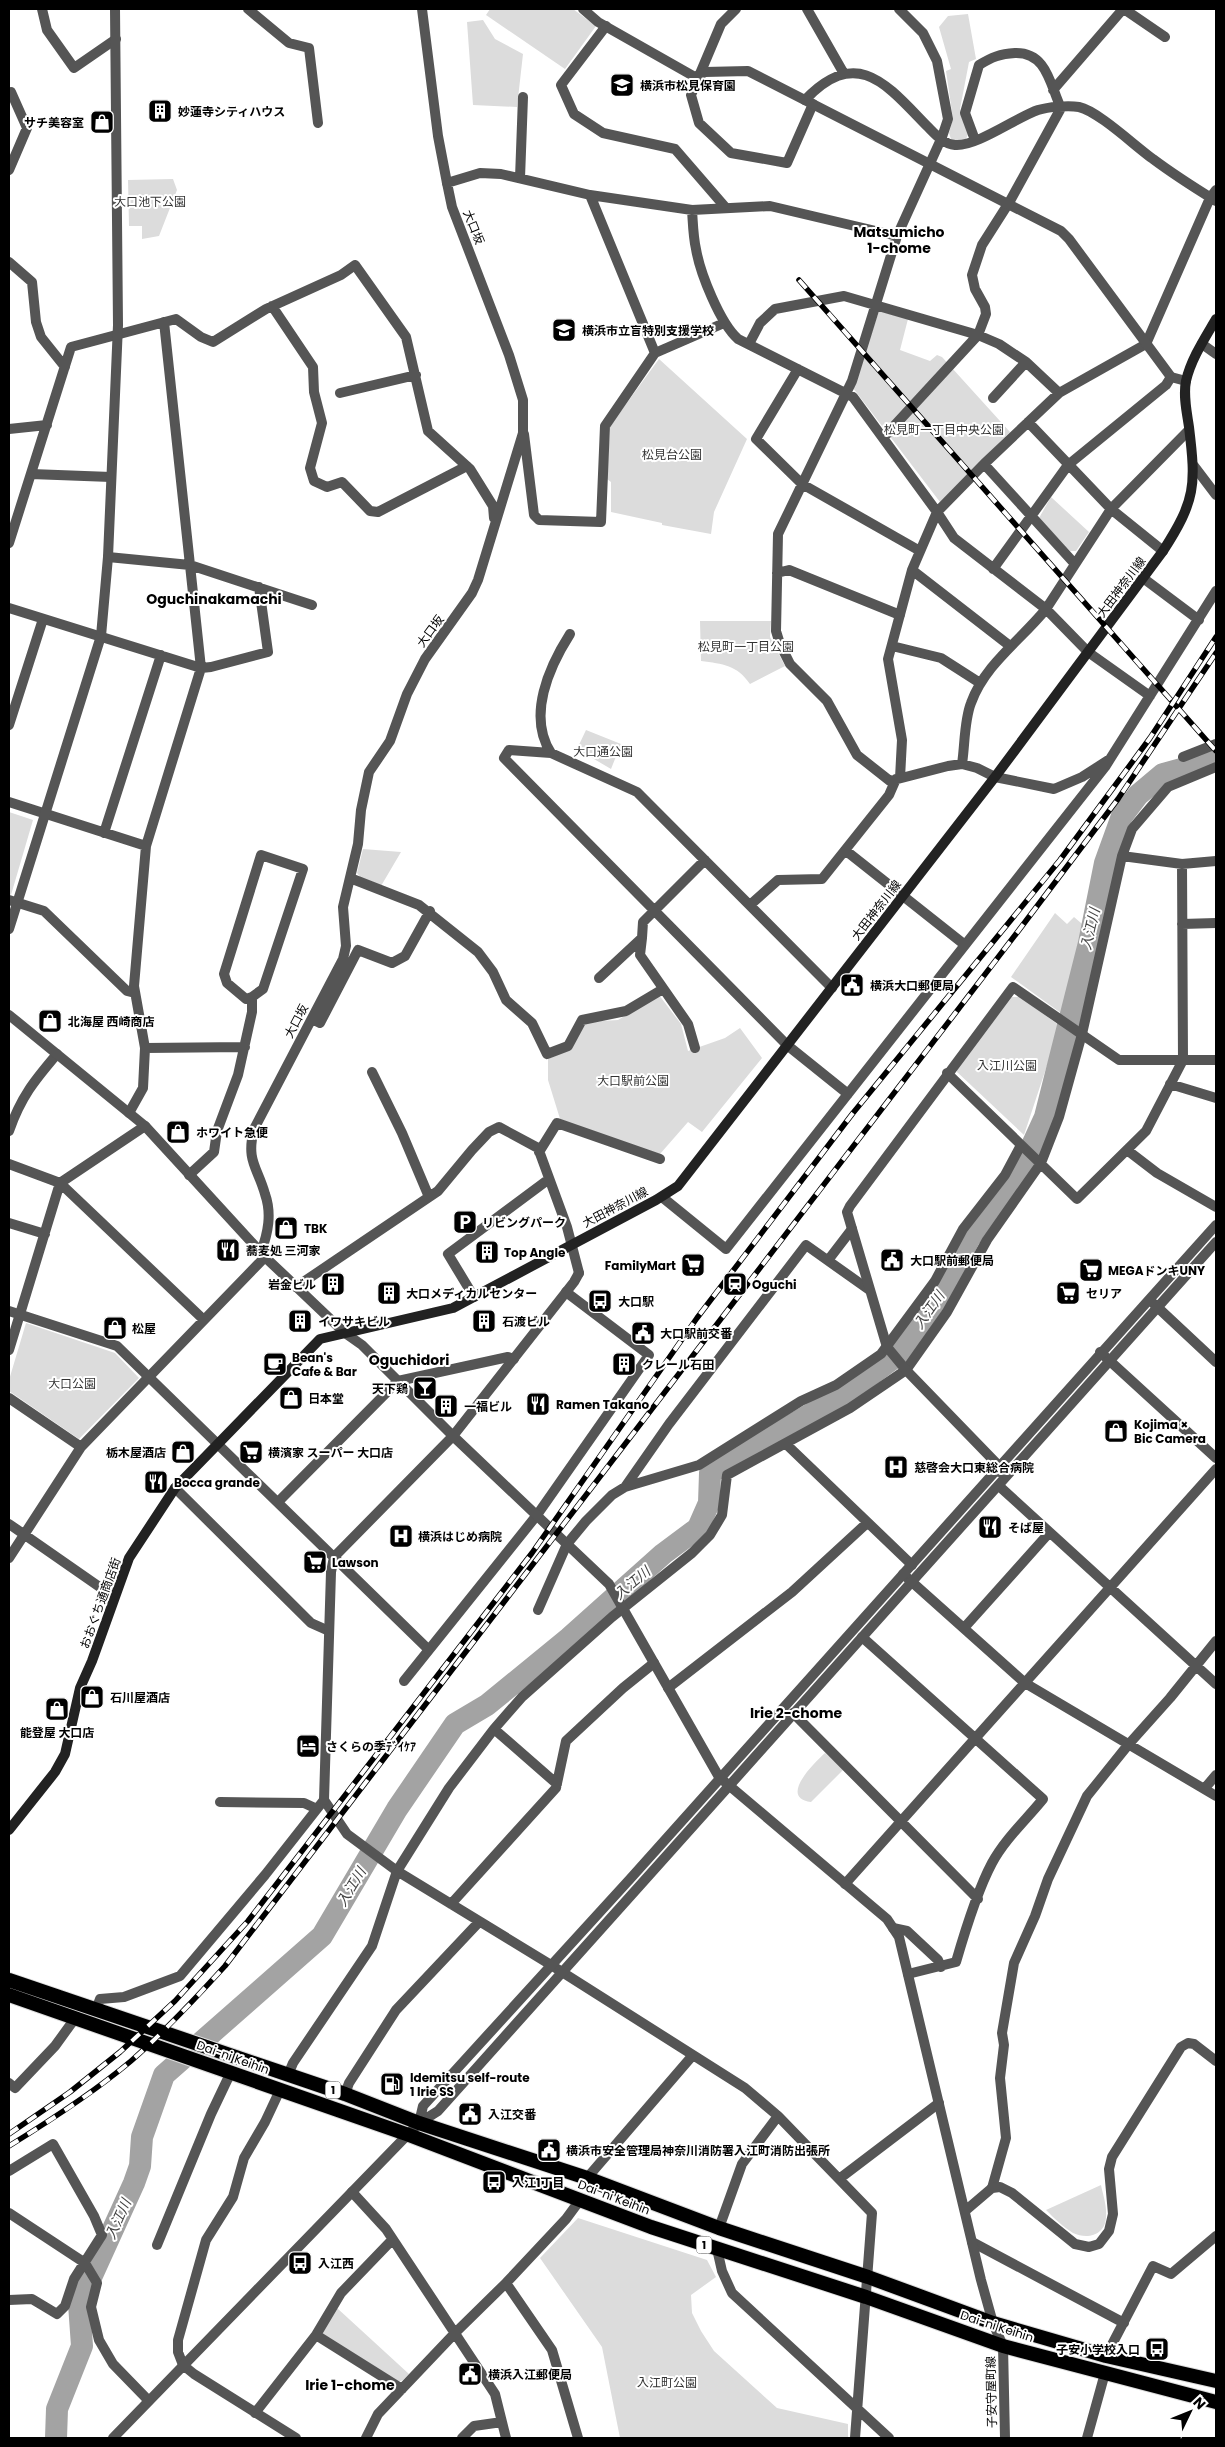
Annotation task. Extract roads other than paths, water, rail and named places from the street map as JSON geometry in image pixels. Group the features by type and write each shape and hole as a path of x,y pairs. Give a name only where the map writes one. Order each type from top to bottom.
{"highway":[{"name":"Dai-ni Keihin","path":"9,1980 345,2094 419,2123 587,2178 718,2228 868,2277 993,2323 1106,2356 1216,2381"},
{"name":"Dai-ni Keihin","path":"9,1994 409,2134 651,2227 866,2297 1003,2346 1216,2402"}],"main road":[{"name":"大田神奈川線","path":"345,1333 453,1308 662,1197 678,1186 995,777 1143,578 1181,523 1193,490 1194,466 1189,430 1186,381 1202,344 1216,319"},
{"name":"おおぐち通商店街","path":"9,1830 54,1772 65,1754 80,1688 92,1661 129,1558 175,1488 320,1339 345,1333"}],"street":[{"path":"42,9 47,30 74,68 116,39"},
{"path":"9,929 13,901 45,814 101,636 108,557 118,336 115,9"},
{"path":"248,9 289,43 309,48 318,123"},
{"name":"大口坂","path":"263,1254 268,1233 268,1208 250,1152 254,1130 343,959 346,946 343,906 358,844 361,810 369,772 390,740 407,694 425,659 472,592 478,580 523,433 523,400 510,355 452,207 438,136 422,9"},
{"path":"583,9 606,26 695,77 705,72 748,71 1060,231 1069,239 1171,377 1186,381"},
{"path":"736,9 721,24 691,95 699,123 728,155 731,153 787,162 814,90 843,72 862,74 888,86 941,140 955,145 975,140 1039,110 1080,107 1112,126 1153,159 1214,196 1146,344 1059,393 984,464 937,512 912,570 892,646 889,667 902,740 898,778 889,795 822,879 778,880 750,905"},
{"path":"806,9 843,72"},
{"path":"899,9 923,33 937,61 948,119 941,140 897,236 846,394 778,534 776,631 790,664 828,701 857,755 890,780 962,764 977,768 995,777 1054,789 1082,777 1110,759"},
{"path":"1053,90 1123,9 1165,37"},
{"path":"606,26 561,84 574,114 603,133 675,149 726,208"},
{"path":"975,140 965,113 979,65 998,54 1028,54 1041,62 1061,108"},
{"path":"9,170 27,128 11,92"},
{"path":"520,178 523,97"},
{"path":"883,438 978,335 986,314 985,307 975,289 972,275 982,245 1008,204 1061,108"},
{"path":"447,184 480,173 501,174 590,195 692,210 726,208 738,205 770,206 897,236"},
{"path":"590,195 656,353"},
{"path":"692,210 696,250 724,323 738,339 853,398 954,538 1046,609 1088,652 1150,696"},
{"path":"9,262 32,282 36,322 41,337 65,367"},
{"path":"9,543 71,347 176,319 201,338 213,342 272,306 341,275 355,265 406,337 428,431 467,466 493,506 495,524"},
{"path":"749,344 760,323 775,309 785,305 844,296 978,335 999,344 1026,362 1059,393"},
{"path":"272,306 313,367 314,392 322,423 310,468 314,481 326,487 342,482 370,511 378,512 467,466"},
{"path":"129,1113 143,1088 145,1048 134,986 146,846 201,668 164,322"},
{"path":"523,433 534,515 539,520 601,522 606,426 656,353 724,323"},
{"path":"1202,344 1216,354"},
{"path":"993,398 1026,362"},
{"path":"798,369 756,439 802,484 920,551"},
{"path":"340,393 416,375"},
{"path":"994,569 1068,465 1166,385 1171,377"},
{"path":"1028,422 1110,509 1163,550"},
{"path":"9,429 47,425"},
{"path":"962,764 970,704 980,683 1010,646 1034,624 1046,609 1110,509 1189,430"},
{"path":"984,464 1074,563"},
{"path":"1194,466 1216,495"},
{"path":"31,474 111,477"},
{"path":"108,557 190,565 312,605"},
{"path":"776,573 789,570 900,615"},
{"path":"912,570 1010,646"},
{"path":"1143,578 1199,620"},
{"path":"9,608 201,668 268,652 259,587"},
{"path":"662,1197 726,1249 1110,759 1216,591"},
{"path":"9,725 43,619"},
{"path":"551,753 542,734 540,718 542,698 556,656 570,634"},
{"path":"892,646 941,658 980,683"},
{"path":"104,833 161,655"},
{"path":"1183,757 1216,744"},
{"path":"832,988 637,792 551,753 509,750 504,758 787,1045 848,1094"},
{"path":"288,2075 293,2063 372,1946 397,1871 449,1788 522,1697 612,1617 621,1605 692,1553 710,1535 722,1515 727,1475 850,1408 904,1368 947,1312 987,1240 1038,1161 1059,1117 1081,1034 1122,856 1132,829 1168,787 1216,767"},
{"path":"9,802 146,846"},
{"path":"846,850 965,945"},
{"path":"261,855 303,869 263,989 252,997 246,1000 227,983 224,974 261,855"},
{"path":"1122,856 1182,864 1216,861"},
{"path":"695,1048 688,1024 640,955 643,922 705,860"},
{"path":"947,1073 1077,1199 1146,1131 1183,1060 1182,864"},
{"path":"350,878 430,911 478,952 494,972 506,1000 532,1023 546,1054 568,1046 582,1020 626,1011 663,989"},
{"path":"13,901 44,911 127,991 135,993"},
{"path":"312,1019 320,1023 358,950 392,963 405,956 430,911"},
{"path":"1182,924 1216,923"},
{"path":"599,978 642,938"},
{"path":"1216,1060 1119,1060 1012,987 947,1073 847,1212 868,1289 887,1347 904,1368 999,1466 999,1486 1216,1684"},
{"path":"189,1175 214,1152 217,1131 238,1075 252,1012 252,997"},
{"path":"9,1014 145,1126 263,1254 345,1333 362,1345 453,1436 611,1587 719,1777 887,1919 899,1937 972,2242 993,2323 1003,2346"},
{"path":"145,1048 244,1047"},
{"path":"9,1131 19,1104 28,1088 57,1054"},
{"path":"372,1072 402,1133 429,1197"},
{"path":"1170,1084 1216,1098"},
{"path":"539,1152 556,1123 660,1159"},
{"path":"9,1350 60,1183 145,1126"},
{"path":"96,2010 100,1999 124,1997 180,1976 265,1875 324,1800 331,1572 334,1557 453,1436 579,1273 538,1148 499,1127 489,1132 438,1190 296,1286"},
{"path":"538,1610 567,1544 586,1521 612,1495 625,1487 699,1465 801,1401 836,1385 881,1354 935,1281 963,1229 1005,1175 1020,1145"},
{"path":"1126,1150 1157,1173 1216,1208"},
{"path":"9,1164 60,1183 204,1320"},
{"path":"474,1297 448,1254 549,1179"},
{"path":"9,1223 45,1234"},
{"path":"419,2123 423,2106 912,1565 1100,1352 1150,1300 1216,1225"},
{"path":"829,1259 852,1229"},
{"path":"117,2436 148,2400 419,2123 438,2111 564,1973 793,1713 999,1486 1216,1242"},
{"path":"625,1487 669,1424 806,1245 829,1259 868,1289"},
{"path":"9,1558 81,1447 204,1320 263,1254"},
{"path":"404,1681 428,1648 536,1515 649,1355 566,1292"},
{"path":"1150,1300 1216,1362"},
{"path":"9,1311 117,1346 428,1648"},
{"path":"1100,1352 1216,1458"},
{"path":"278,1502 398,1381 508,1357 514,1359"},
{"path":"9,1398 81,1447"},
{"path":"786,1444 912,1565"},
{"path":"845,1884 1216,1469"},
{"path":"175,1488 311,1623 330,1631"},
{"path":"668,1688 792,1592 867,1523"},
{"path":"9,1524 114,1596"},
{"path":"964,1628 1049,1533"},
{"path":"903,1574 1025,1683 1216,1796"},
{"path":"862,1637 1044,1800 1007,1841 997,1856 978,1898 956,1962 908,1974"},
{"path":"992,2188 1006,2138 1000,2078 1004,2045 1002,2033 1014,1962 1035,1916 1048,1879 1087,1796 1128,1744 1170,1698 1216,1641"},
{"path":"451,1904 556,1788 566,1741 623,1688 654,1663"},
{"path":"793,1713 978,1898"},
{"path":"494,1730 558,1784"},
{"path":"1205,1788 1216,1775"},
{"path":"324,1800 347,1834 397,1871 564,1973 746,2088 778,2116 872,2214 855,2438"},
{"path":"220,1802 304,1803 317,1809"},
{"path":"345,2094 349,2083 396,2010 479,1922"},
{"path":"893,1928 907,1931 938,1960 941,1967"},
{"path":"9,2083 15,2088 55,2046 76,2017"},
{"path":"965,2211 992,2188 1000,2187 1012,2194 1075,2244 1089,2247 1099,2244 1109,2231 1113,2214 1109,2169 1112,2157 1181,2047 1188,2043 1194,2044 1216,2061"},
{"path":"587,2178 692,2055"},
{"path":"157,2245 211,2114 231,2072"},
{"path":"280,2090 265,2122 244,2158 232,2197 206,2240 178,2340 178,2352 183,2365 254,2413 296,2438"},
{"path":"839,2179 939,2103"},
{"path":"718,2228 742,2164 778,2116"},
{"path":"9,2171 53,2144 94,2216 102,2235 74,2279 66,2306 57,2314 32,2299 9,2300"},
{"path":"352,2192 392,2240 495,2394 506,2438"},
{"path":"366,2438 378,2414 455,2333 506,2283 566,2219 580,2200"},
{"path":"9,2213 85,2263 97,2283 91,2307 99,2340 113,2364 148,2400"},
{"path":"1106,2356 1154,2266 1171,2274 1216,2236"},
{"path":"254,2413 316,2335 340,2294 392,2240"},
{"path":"972,2242 1124,2323"},
{"path":"717,2249 722,2271 732,2293 889,2438"},
{"path":"506,2283 552,2350 578,2438"},
{"path":"316,2335 402,2389"},
{"name":"子安守屋町線","path":"1003,2346 1005,2438"},
{"path":"1086,2438 1104,2373"},
{"path":"462,2438 474,2426 502,2422"}],"waterway":[{"name":"入江川","path":"56,2438 57,2409 82,2346 79,2304 134,2183 140,2166 142,2137 164,2075 322,1936 397,1809 455,1724 487,1705 569,1638 663,1554 698,1528 709,1503 710,1473 845,1394 898,1355 944,1289 969,1239 1018,1176 1045,1117 1089,943 1105,863 1122,816 1138,795 1163,774 1192,766 1216,756"}],"railway":[{"path":"799,280 1216,751"},
{"path":"9,2134 70,2092 120,2052 175,2001 248,1921 532,1553 697,1318 853,1113 1060,860 1150,738 1216,637"},
{"path":"9,2146 72,2106 131,2061 179,2015 225,1966 1118,799 1216,653"}],"place":[{"name":"横浜市松見保育園","path":"622,85"},
{"name":"妙蓮寺シティハウス","path":"160,111"},
{"name":"サチ美容室","path":"102,122"},
{"name":"横浜市立盲特別支援学校","path":"564,330"},
{"name":"横浜大口郵便局","path":"852,985"},
{"name":"北海屋 西崎商店","path":"50,1021"},
{"name":"ホワイト急便","path":"178,1132"},
{"name":"リビングパーク","path":"465,1222"},
{"name":"TBK","path":"286,1228"},
{"name":"蕎麦処 三河家","path":"228,1250"},
{"name":"Top Angle","path":"487,1252"},
{"name":"大口駅前郵便局","path":"892,1260"},
{"name":"FamilyMart","path":"693,1265"},
{"name":"MEGAドンキUNY","path":"1091,1270"},
{"name":"岩金ビル","path":"333,1284"},
{"name":"Oguchi","path":"735,1284"},
{"name":"大口メディカルセンター","path":"389,1293"},
{"name":"セリア","path":"1068,1293"},
{"name":"大口駅","path":"600,1301"},
{"name":"イワサキビル","path":"300,1321"},
{"name":"石渡ビル","path":"484,1321"},
{"name":"松屋","path":"115,1328"},
{"name":"大口駅前交番","path":"643,1333"},
{"name":"Bean's Cafe & Bar","path":"275,1364"},
{"name":"クレール石田","path":"624,1364"},
{"name":"天下鶏","path":"425,1388"},
{"name":"日本堂","path":"291,1398"},
{"name":"Ramen Takano","path":"538,1404"},
{"name":"一福ビル","path":"446,1406"},
{"name":"Kojima × Bic Camera","path":"1116,1431"},
{"name":"栃木屋酒店","path":"183,1452"},
{"name":"横濱家 スーパー 大口店","path":"251,1452"},
{"name":"慈啓会大口東総合病院","path":"896,1467"},
{"name":"Bocca grande","path":"156,1482"},
{"name":"そば屋","path":"990,1527"},
{"name":"横浜はじめ病院","path":"401,1536"},
{"name":"Lawson","path":"315,1562"},
{"name":"石川屋酒店","path":"92,1697"},
{"name":"能登屋 大口店","path":"57,1709"},
{"name":"さくらの季ﾃﾞｲｹｱ","path":"308,1746"},
{"name":"Idemitsu self-route 1 Irie SS","path":"392,2084"},
{"name":"入江交番","path":"470,2114"},
{"name":"横浜市安全管理局神奈川消防署入江町消防出張所","path":"549,2150"},
{"name":"入江1丁目","path":"494,2182"},
{"name":"入江西","path":"300,2263"},
{"name":"子安小学校入口","path":"1157,2349"},
{"name":"横浜入江郵便局","path":"470,2374"}],"district":[{"name":"Matsumicho 1-chome","path":"899,240"},
{"name":"Oguchinakamachi","path":"214,599"},
{"name":"Oguchidori","path":"409,1360"},
{"name":"Irie 2-chome","path":"796,1713"},
{"name":"Irie 1-chome","path":"350,2385"}],"park label":[{"name":"大口池下公園","path":"150,201"},
{"name":"松見町一丁目中央公園","path":"944,429"},
{"name":"松見台公園","path":"672,454"},
{"name":"松見町一丁目公園","path":"746,646"},
{"name":"大口通公園","path":"603,751"},
{"name":"入江川公園","path":"1007,1065"},
{"name":"大口駅前公園","path":"633,1080"},
{"name":"大口公園","path":"72,1383"},
{"name":"入江町公園","path":"667,2382"}]}
